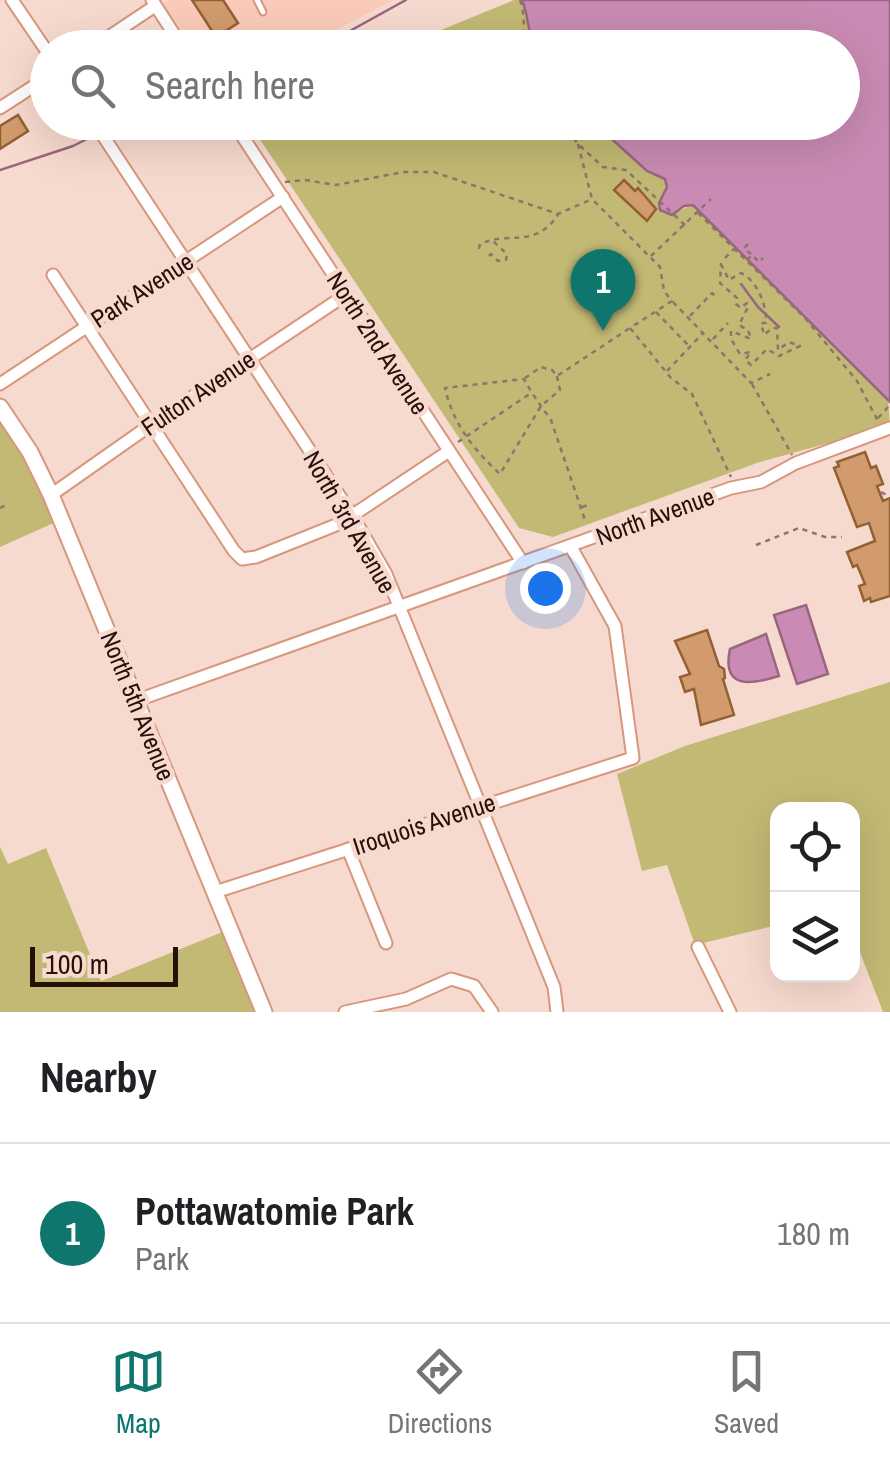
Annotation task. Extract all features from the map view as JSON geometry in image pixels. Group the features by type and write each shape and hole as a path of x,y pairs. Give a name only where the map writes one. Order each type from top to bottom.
{"main road":[{"name":"North 5th Avenue","path":"0,407 30,452 51,495 264,1012"}],"street":[{"path":"12,0 32,30"},
{"path":"117,30 154,3 171,30"},
{"path":"0,108 30,89"},
{"name":"North 3rd Avenue","path":"106,140 352,515 386,574 554,987 557,1012"},
{"name":"North 2nd Avenue","path":"245,140 453,446 524,563"},
{"name":"Park Avenue","path":"0,384 185,262 280,193"},
{"path":"53,275 242,559 342,523 453,446"},
{"name":"Fulton Avenue","path":"51,495 347,294"},
{"name":"North Avenue","path":"135,700 731,488 761,482 796,462 884,426"},
{"name":"Iroquois Avenue","path":"215,892 634,758 615,626 571,546"},
{"path":"348,849 386,943"},
{"path":"698,947 730,1012"},
{"path":"345,1012 406,999 451,979 474,986 492,1012"}],"lane":[{"path":"257,0 264,12"}],"path":[{"path":"520,0 526,14 522,30"},
{"path":"575,140 604,167 626,170 685,225"},
{"path":"578,144 592,199 660,266 664,291 751,383 796,462"},
{"path":"280,193 295,180 336,185 402,172 434,172 558,214"},
{"path":"480,250 483,243 492,240 535,236 548,229 558,214 592,199"},
{"path":"651,256 711,199"},
{"path":"698,213 804,318 857,381 884,426"},
{"path":"489,256 492,254 502,262 508,254 492,240"},
{"path":"748,244 744,248 758,262 762,258"},
{"path":"734,250 722,260 720,283 737,298 736,304 741,308 747,303 739,324 762,339 777,328 778,350 789,342 800,346 778,356 767,349 751,365 744,360 751,352 740,354 731,331 742,337 752,336"},
{"path":"746,261 753,253"},
{"path":"722,260 730,280 740,273 753,282 766,307 766,323 761,323 764,335"},
{"path":"688,317 712,293 716,298"},
{"path":"557,376 672,301"},
{"path":"655,311 690,346"},
{"path":"712,340 728,323"},
{"path":"630,328 666,372 692,394 731,477"},
{"path":"666,372 704,332"},
{"path":"832,370 841,362"},
{"path":"541,368 552,370 560,390 541,406 500,474 466,437 445,388 524,379 541,368"},
{"path":"751,383 770,374"},
{"path":"524,379 551,420 569,461 586,523"},
{"path":"453,446 531,393"},
{"path":"884,426 890,405"},
{"path":"882,492 890,497"},
{"path":"0,508 8,504"},
{"path":"581,508 591,504"},
{"path":"756,545 799,528 825,537 842,537"}],"shaded area":[{"path":"169,0 394,0 335,30 183,30 162,4"},
{"path":"522,0 529,30 441,30"},
{"path":"522,0 890,0 890,402 693,205 672,215 660,210 667,187 665,179 647,171 613,140 860,140 860,30 529,30"},
{"path":"260,140 613,140 647,171 665,179 667,187 660,210 675,213 692,205 888,399 890,426 757,463 553,537 519,528"},
{"path":"0,414 27,454 58,521 0,547"},
{"path":"806,605 828,674 797,684 774,615"},
{"path":"766,634 779,676 750,682 735,678 728,663 730,649"},
{"path":"890,682 890,1012 883,1012 860,952 860,802 770,802 770,927 695,945 667,865 642,871 617,774 685,746"},
{"path":"0,847 8,864 46,848 101,981 225,931 258,1012 0,1012"}],"building":[{"path":"192,0 223,0 238,23 227,30 211,30"},
{"path":"18,115 28,131 0,149 0,126"},
{"path":"624,180 635,191 638,188 656,209 647,221 614,190"},
{"path":"865,452 883,484 877,486 883,501 890,498 890,596 871,602 870,598 864,601 859,586 865,584 847,552 875,541 869,523 857,527 834,468 839,466 837,462"},
{"path":"707,630 719,666 724,669 723,679 734,715 701,725 694,689 685,692 680,677 690,674 675,641"}],"waterway":[{"path":"352,30 406,0"},
{"path":"0,170 85,140"},
{"path":"741,284 779,327"}],"place":[{"name":"Pottawatomie Park","path":"603,331"}]}
